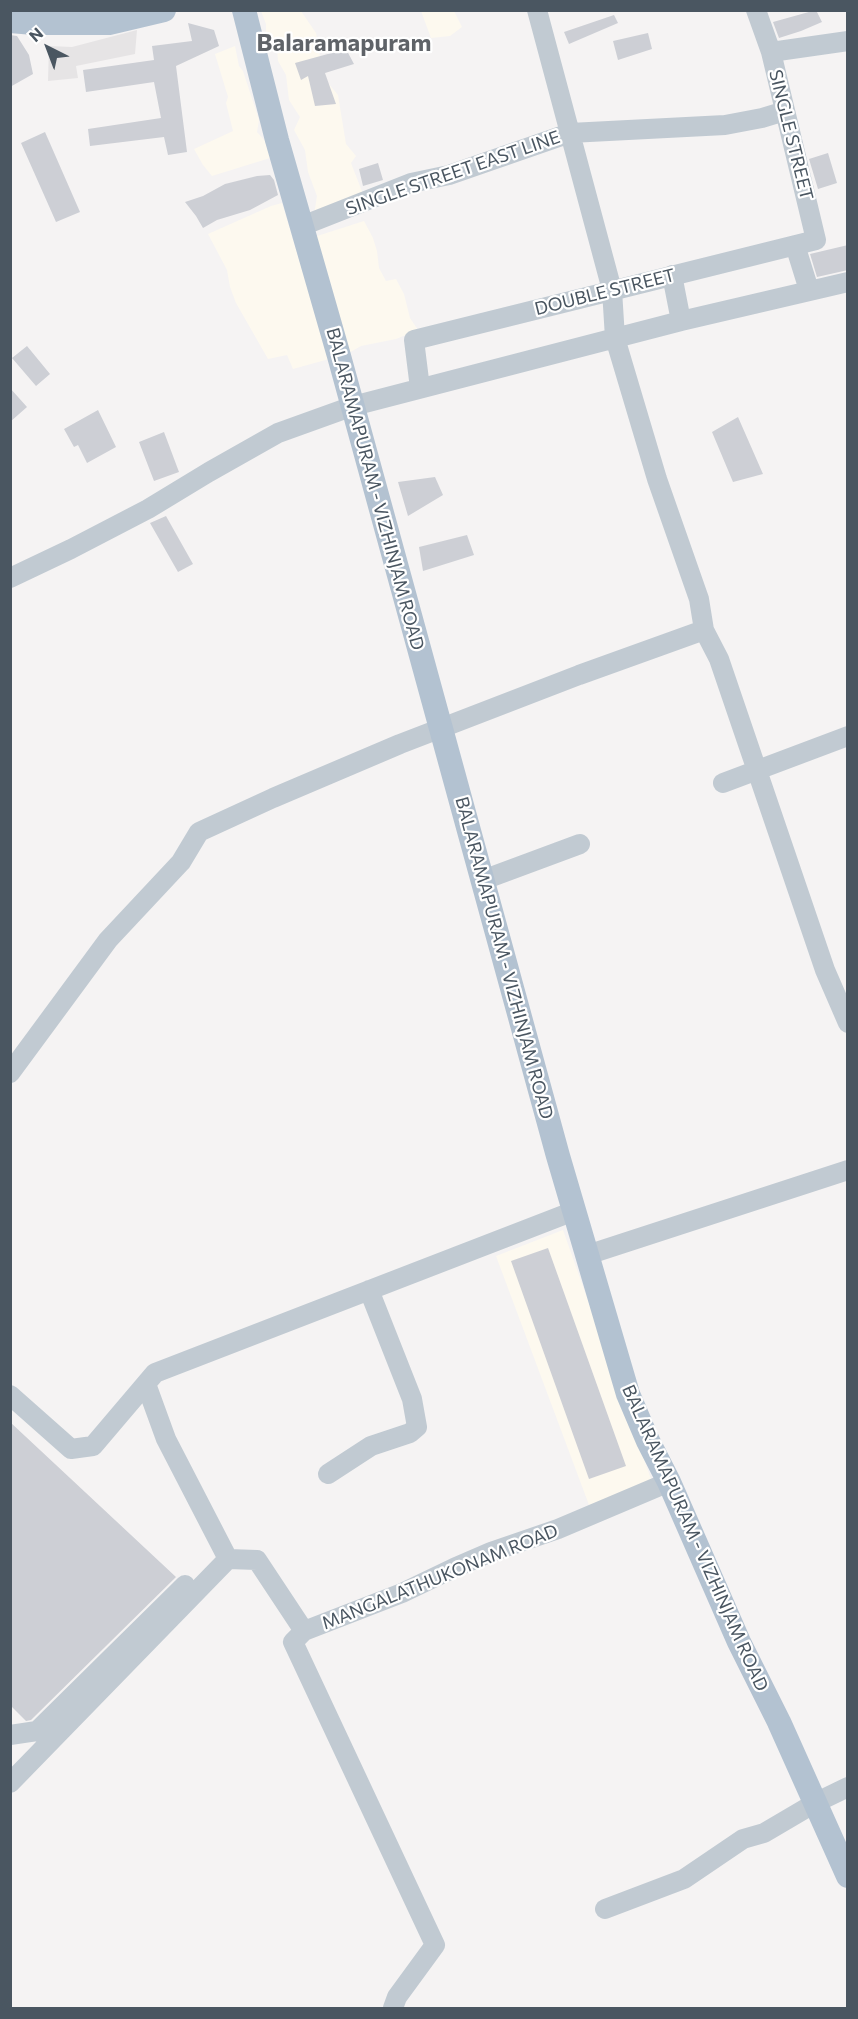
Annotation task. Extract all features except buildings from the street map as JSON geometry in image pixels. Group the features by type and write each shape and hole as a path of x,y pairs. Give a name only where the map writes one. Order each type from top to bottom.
{"main road":[{"path":"10,21 109,23 164,10"},
{"name":"BALARAMAPURAM - VIZHINJAM ROAD","path":"244,10 277,140 353,406 574,1210 628,1394 739,1642 779,1722 848,1876"}],"street":[{"path":"537,10 612,291 615,338 657,479 699,599 704,630 719,659 825,970 848,1023"},
{"name":"SINGLE STREET","path":"756,10 771,52 816,240 795,245"},
{"path":"771,52 848,41"},
{"name":"SINGLE STREET EAST LINE","path":"302,226 411,183 449,175 570,133 725,125 785,111"},
{"path":"795,245 809,290"},
{"name":"DOUBLE STREET","path":"420,388 414,339 795,245"},
{"path":"672,275 681,321"},
{"path":"10,578 148,509 278,433 353,406 681,321 848,282"},
{"path":"10,1073 108,940 181,862 199,832 273,798 441,728 704,630"},
{"path":"723,783 848,736"},
{"path":"483,880 580,844"},
{"path":"587,1255 825,1176 846,1176"},
{"path":"10,1395 71,1449 93,1446 155,1373 574,1210"},
{"path":"328,1474 370,1446 410,1433 417,1427 412,1399 369,1290"},
{"path":"146,1384 166,1439 225,1553"},
{"name":"MANGALATHUKONAM ROAD","path":"225,1553 257,1560 304,1631 402,1593 491,1552 558,1529 669,1482"},
{"path":"10,1735 37,1731 225,1553"},
{"path":"10,1783 225,1553"},
{"path":"304,1631 293,1642 435,1946 397,1997 393,2008"},
{"path":"605,1909 684,1879 743,1839 764,1833 815,1803 848,1787"}],"shaded area":[{"path":"261,11 301,11 316,33 328,83 338,95 346,144 356,156 351,163 363,194 314,215 317,196 308,172 305,150 294,130 300,117 289,100 286,75 278,61 277,47 266,35 266,24"},
{"path":"421,11 454,11 462,27 450,36 431,38"},
{"path":"137,30 135,54 76,66 78,78 48,81 49,46 72,47"},
{"path":"235,46 239,66 243,71 259,120 257,132 265,141 270,158 212,176 194,149 233,131 226,103 228,97 215,54"},
{"path":"282,203 329,359 293,369 287,355 268,359 236,303 227,270 208,234"},
{"path":"364,221 373,238 379,268 386,281 396,279 404,294 410,318 418,330 396,339 361,346 347,354 314,237"},
{"path":"563,1230 652,1482 589,1505 496,1256"}],"district":[{"name":"Balaramapuram","path":"344,43"}]}
